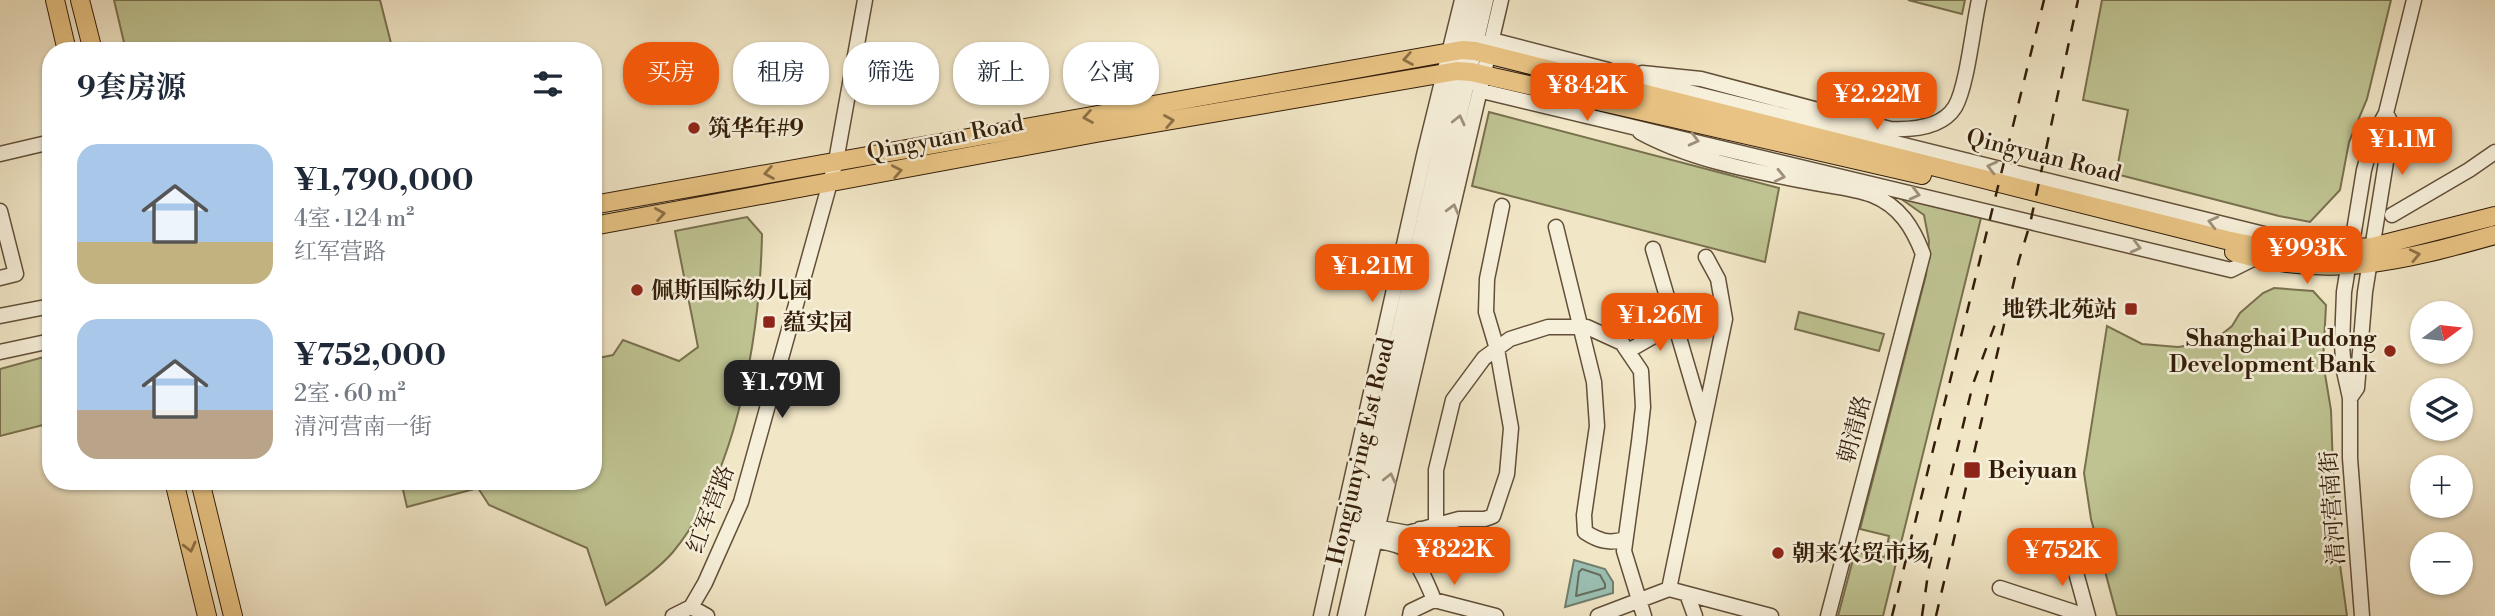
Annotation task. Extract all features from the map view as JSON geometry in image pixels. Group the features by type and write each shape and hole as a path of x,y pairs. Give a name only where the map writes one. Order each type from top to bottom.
{"main road":[{"path":"55,0 65,42"},
{"path":"80,0 91,42"},
{"name":"Qingyuan Road","path":"602,203 1473,49 2262,254 2267,262 2320,268 2349,257 2371,256 2495,235"},
{"name":"Qingyuan Road","path":"602,224 1093,134 1467,76 1569,92 2262,254"},
{"name":"Qingyuan Road","path":"2371,256 2495,216"},
{"path":"176,490 207,616"},
{"path":"203,490 233,616"}],"street":[{"name":"红军营路","path":"691,607 716,561 741,502 836,161 865,0"},
{"path":"1462,0 1473,49"},
{"path":"1467,76 1473,49 1473,0"},
{"path":"1357,616 1361,531 1486,0"},
{"path":"1473,49 1501,0"},
{"path":"1587,79 1629,72 1701,79 1890,129 1911,130 1937,122 1955,107 1965,76 1979,0"},
{"name":"清河营南街","path":"2362,616 2350,458 2350,398 2342,345 2349,257 2364,170 2373,137 2386,113 2414,0"},
{"name":"Qingyuan Road","path":"1467,76 1623,123 2231,270 2262,254 2264,234 1608,70 1473,49"},
{"name":"Hongjunying Est Road","path":"1345,616 1361,531 1467,76"},
{"path":"1569,92 1623,123"},
{"name":"清河营南街","path":"2350,398 2357,388 2371,256 2392,125 2386,113"},
{"name":"朝清路","path":"1623,123 1667,147 1873,195 1899,212 1913,228 1923,254 1828,616"},
{"path":"0,154 42,144"},
{"path":"2392,215 2495,152"},
{"path":"1361,531 1408,533 1459,519 1485,519 1493,516 1507,474 1511,428 1497,349 1486,312 1487,279 1502,206"},
{"path":"0,211 16,274 0,278"},
{"path":"1556,227 1594,382 1597,426 1584,515 1585,532 1599,541 1616,542 1625,538"},
{"path":"1653,249 1704,422"},
{"path":"1669,589 1725,319 1718,279 1706,257"},
{"path":"0,316 42,308"},
{"path":"1628,351 1675,324"},
{"path":"1436,524 1436,470 1454,400 1484,358 1510,339 1548,327 1587,327 1622,342 1641,371 1643,407 1624,551 1644,616"},
{"path":"0,352 42,343"},
{"path":"1413,561 1420,529"},
{"path":"1361,531 1404,548 1423,575 1434,600"},
{"path":"1321,616 1361,531"},
{"name":"Hongjunying Est Road","path":"1335,616 1361,531"},
{"path":"2070,551 2087,616"},
{"path":"2000,588 2087,616"},
{"path":"1598,616 1669,589 1771,616"},
{"path":"1687,594 1695,616"},
{"path":"1415,613 1434,600 1496,616"},
{"path":"673,616 691,607 707,616"}],"green space":[{"path":"114,0 380,0 391,42 124,42"},
{"path":"1908,0 1965,0 1962,14"},
{"path":"2102,0 2391,0 2367,99 2349,142 2340,190 2310,222 2116,174 2128,110 2083,100"},
{"path":"1489,112 1779,188 1765,262 1472,186"},
{"path":"1897,196 1981,218 1883,616 1838,616 1855,552 1885,557 1889,536 1860,529 1926,275 1929,241 1924,215"},
{"path":"747,217 762,234 750,358 729,443 714,483 695,520 673,552 659,566 606,605 587,548 489,505 479,490 602,490 602,357 613,355 623,340 679,361 698,347 675,231"},
{"path":"2274,288 2313,291 2326,305 2323,362 2331,410 2335,528 2347,616 2117,616 2091,519 2084,473 2107,326 2142,344 2178,347 2212,342 2232,326 2240,313 2263,293"},
{"path":"1799,312 1884,334 1879,351 1795,329"},
{"path":"42,357 42,425 0,436 0,369"},
{"path":"403,490 471,490 407,507"}],"water":[{"path":"1574,560 1605,569 1613,582 1613,593 1565,607"}],"railway":[{"path":"1892,616 2044,0"},
{"path":"1936,616 2019,260 2030,224 2078,0"},
{"path":"1922,616 1929,567 1973,384 1997,319"}],"place":[{"name":"筑华年#9","path":"694,128"},
{"name":"佩斯国际幼儿园","path":"637,290"},
{"name":"地铁北苑站","path":"2131,309"},
{"name":"蕴实园","path":"769,322"},
{"name":"Shanghai Pudong Development Bank","path":"2390,351"},
{"name":"Beiyuan","path":"1972,470"},
{"name":"朝来农贸市场","path":"1778,553"}]}
